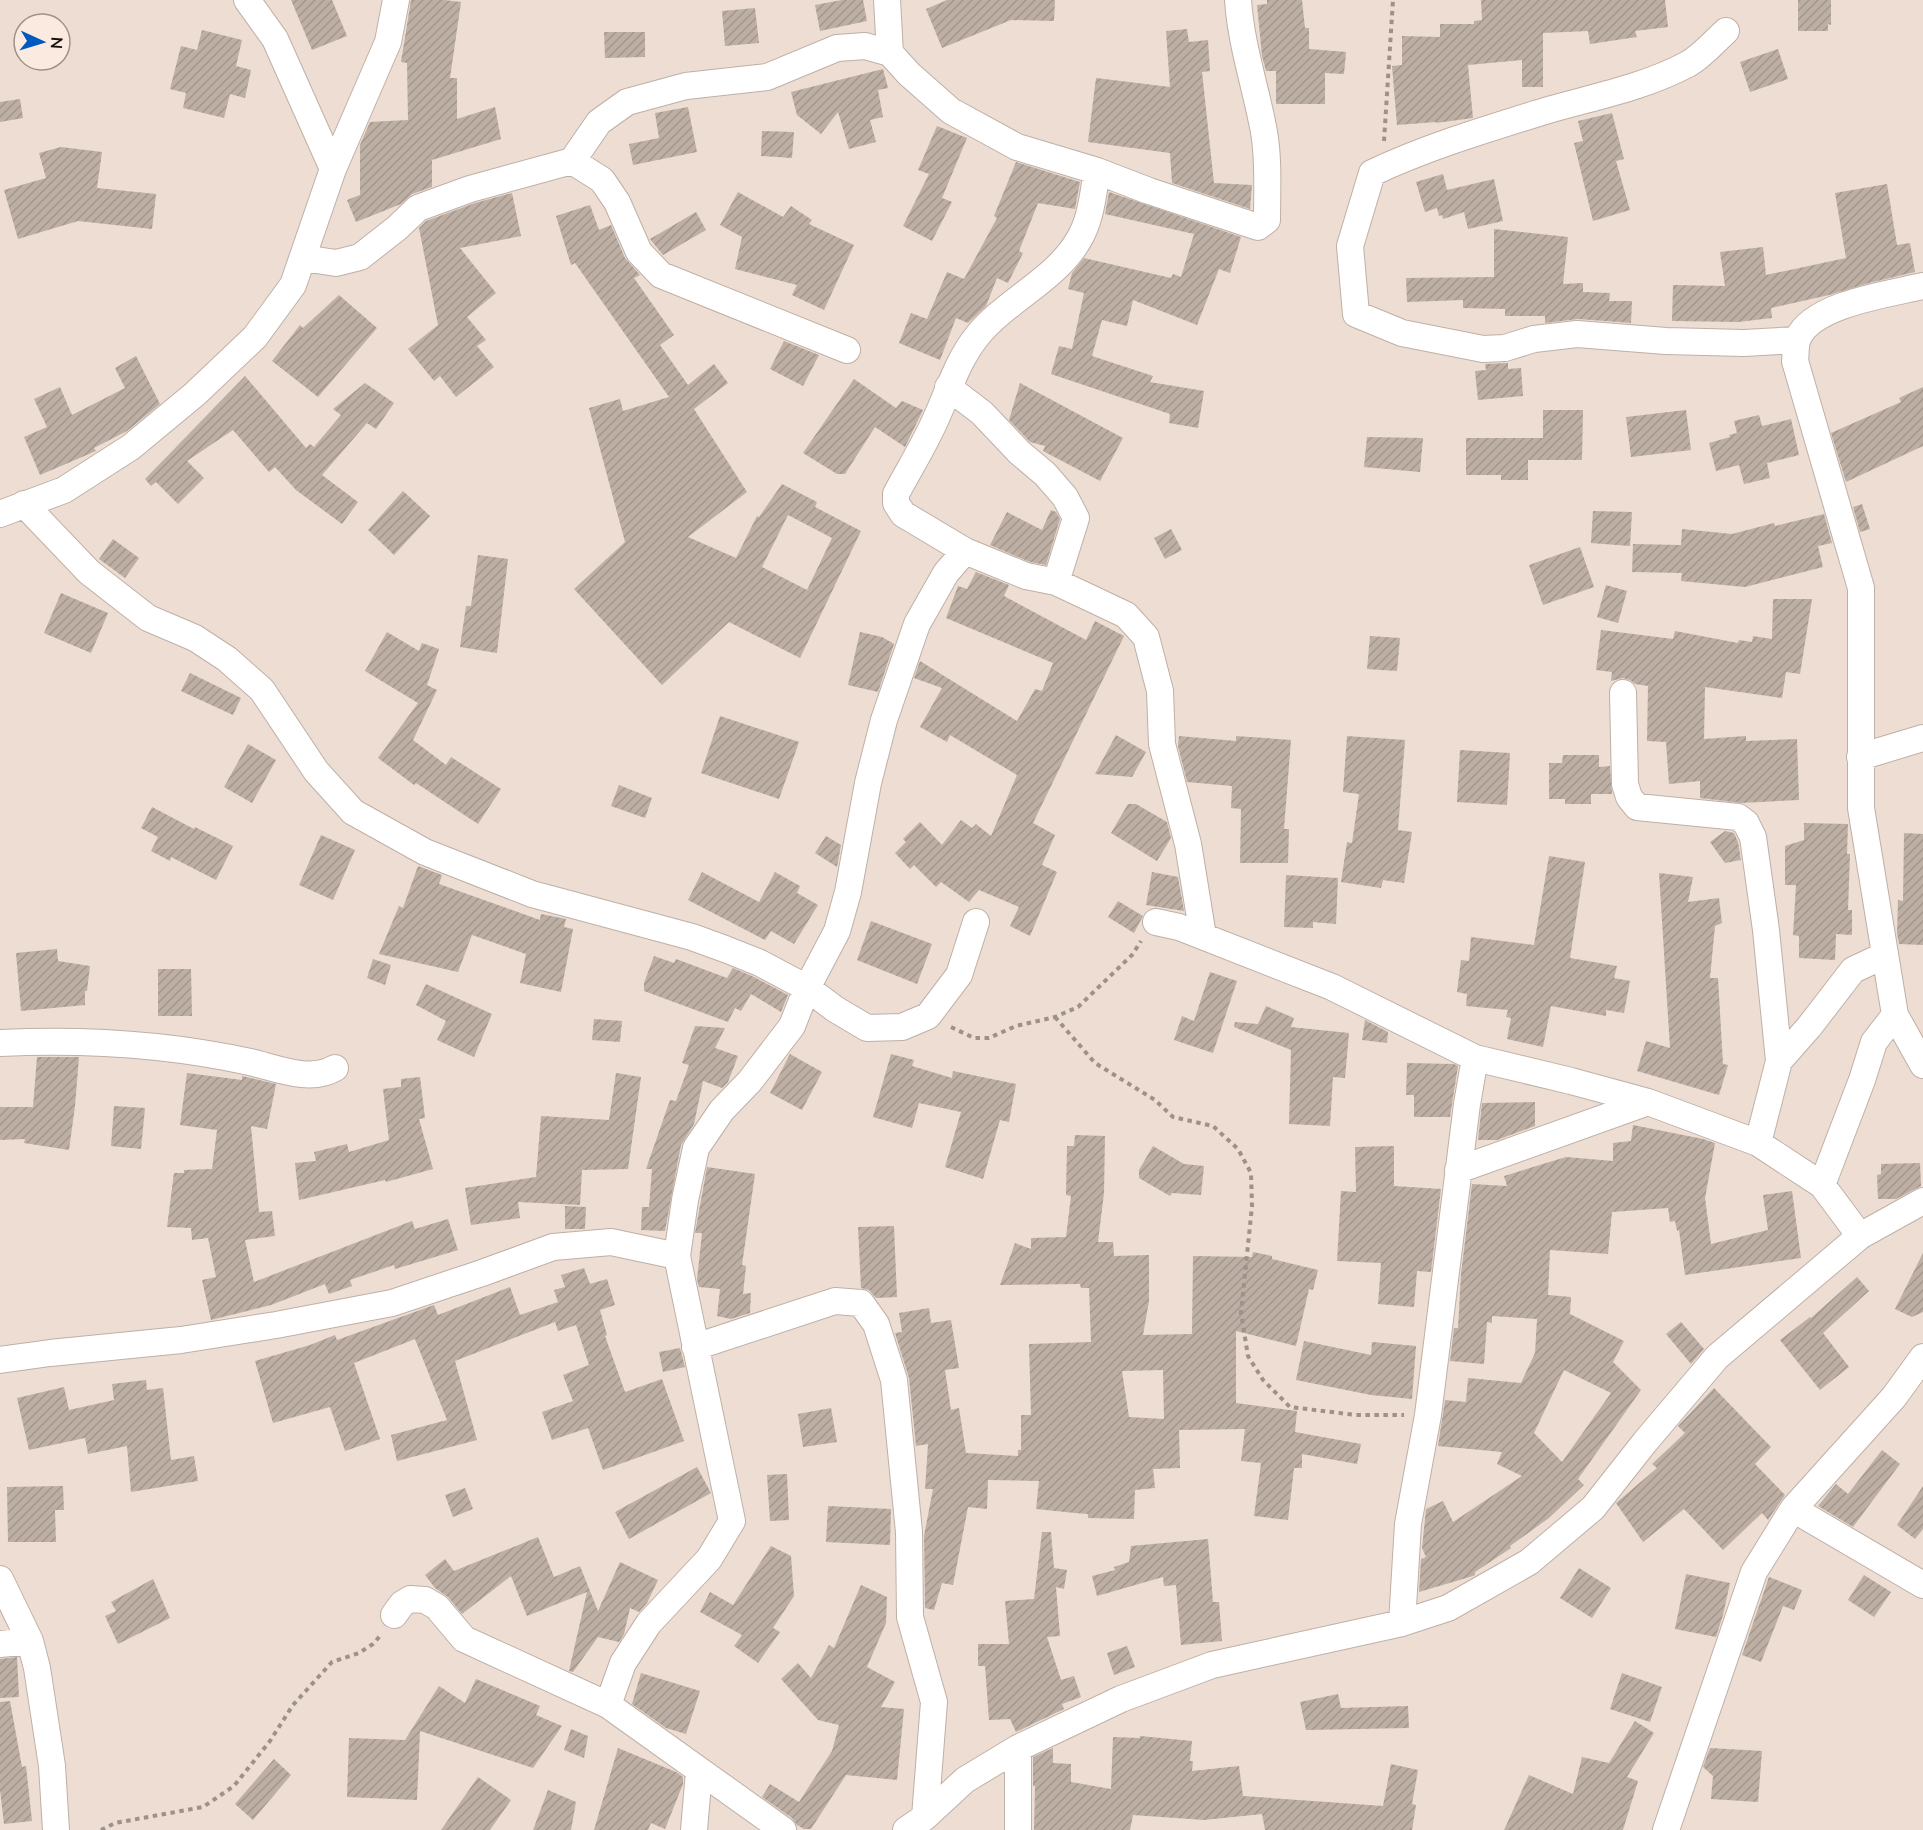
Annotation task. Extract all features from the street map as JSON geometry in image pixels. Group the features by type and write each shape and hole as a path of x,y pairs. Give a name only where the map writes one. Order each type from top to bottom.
{"street":[{"path":"247,0 274,39 333,169"},
{"path":"0,514 64,490 122,453 195,394 255,337 293,285 333,169 387,42 396,0"},
{"path":"887,0 890,53"},
{"path":"303,258 336,263 360,257 418,208 470,189 572,161 599,122 627,102 686,86 767,77 837,48 865,46 890,53 909,74 951,111 1017,147 1097,171 1149,191 1258,227 1262,226 1268,220 1268,174 1264,133 1247,61 1238,0"},
{"path":"1726,31 1690,63 1649,81 1419,152 1372,173 1350,246 1356,314 1402,333 1483,349 1505,348 1534,339 1577,334 1666,341 1744,343 1797,340"},
{"path":"572,161 602,180 618,202 639,252 661,275 847,350"},
{"path":"1097,171 1087,219 1079,240 1062,264 1019,296 978,334 961,360 933,426 896,494 896,503 903,514 965,551 1026,576 1056,582 1125,615 1146,637 1160,691 1162,744 1188,844 1203,936"},
{"path":"1923,286 1835,307 1806,326 1797,340 1795,361 1861,588 1861,808 1895,1015 1923,1065"},
{"path":"948,387 982,413 1065,496 1076,518 1056,582"},
{"path":"24,504 89,572 148,618 195,638 227,659 262,690 316,771 353,812 425,852 532,894 714,945 760,963 807,988 867,1028 903,1027 928,1016 959,975 976,922"},
{"path":"608,1705 623,1663 649,1623 709,1559 732,1521 694,1347 677,1256 685,1200 696,1148 722,1110 750,1081 792,1026 807,988 837,931 848,892 868,783 884,720 917,624 946,573 965,551"},
{"path":"1623,693 1625,784 1629,797 1637,807 1738,817 1746,824 1753,837 1766,930 1779,1061 1758,1143"},
{"path":"1860,757 1923,738"},
{"path":"1156,922 1179,927 1332,987 1475,1058 1648,1102 1758,1143 1822,1185 1860,1236"},
{"path":"1779,1061 1809,1027 1853,970 1885,955"},
{"path":"1822,1185 1874,1042 1895,1015"},
{"path":"0,1043 139,1044 203,1052 293,1073 323,1074 335,1068"},
{"path":"1402,1623 1408,1524 1428,1415 1458,1170 1475,1058"},
{"path":"1458,1170 1648,1102"},
{"path":"916,1823 965,1780 1018,1748 1121,1700 1212,1665 1402,1623 1448,1608 1529,1562 1593,1508 1644,1442 1717,1356 1860,1236 1923,1201"},
{"path":"0,1360 181,1340 392,1303 553,1247 611,1242 677,1256"},
{"path":"694,1347 835,1301 861,1303 876,1324 894,1380 909,1532 910,1617 933,1702 916,1823"},
{"path":"1666,1830 1754,1572 1793,1509 1894,1397 1923,1358"},
{"path":"1793,1509 1923,1585"},
{"path":"0,1579 30,1641 37,1668 52,1766 56,1830"},
{"path":"394,1615 402,1604 410,1599 426,1600 437,1607 464,1639 608,1705 783,1830"},
{"path":"0,1644 30,1641"},
{"path":"1018,1748 1018,1830"},
{"path":"694,1830 699,1772"}],"path":[{"path":"1372,173 1386,137 1393,0"},
{"path":"928,1016 974,1038 989,1038 1016,1026 1055,1017 1078,1007 1132,955 1156,922"},
{"path":"1055,1017 1095,1063 1155,1100 1173,1117 1213,1126 1238,1149 1251,1173 1252,1206 1241,1313 1248,1356 1263,1380 1290,1407 1356,1415 1428,1415"},
{"path":"101,1830 115,1823 203,1807 234,1786 270,1741 293,1705 332,1662 359,1653 373,1644 394,1615"}],"building":[{"path":"291,0 332,0 347,36 312,50"},
{"path":"411,0 461,2 450,78 457,78 457,119 495,107 501,139 432,160 432,187 412,194 401,204 356,222 347,200 360,195 360,145 370,122 408,120 407,63 401,62"},
{"path":"842,0 863,0 867,21 820,31 815,5"},
{"path":"947,0 1055,0 1054,21 1011,20 942,48 926,9"},
{"path":"1267,0 1302,0 1305,28 1309,28 1309,49 1346,52 1344,74 1325,73 1325,104 1276,104 1276,71 1266,71 1262,56 1257,5 1267,4"},
{"path":"1481,0 1665,0 1668,27 1635,31 1637,37 1590,44 1588,31 1543,33 1543,87 1522,87 1522,60 1468,65 1473,118 1397,125 1392,66 1402,65 1402,36 1440,37 1440,24 1474,24 1474,21 1482,20"},
{"path":"1798,0 1831,0 1831,25 1828,24 1828,31 1798,31"},
{"path":"755,8 759,43 725,46 722,11"},
{"path":"1187,29 1189,42 1208,40 1210,71 1202,72 1214,183 1252,185 1250,209 1172,183 1170,153 1088,142 1096,78 1170,87 1166,31"},
{"path":"202,30 242,40 236,66 251,70 245,98 230,94 224,118 183,108 186,93 170,89 181,46 197,50"},
{"path":"604,32 645,32 645,57 605,58"},
{"path":"1778,49 1788,79 1750,92 1740,62"},
{"path":"883,69 888,88 878,90 883,117 870,120 876,142 849,149 838,112 821,134 797,115 791,92"},
{"path":"20,99 23,118 0,122 0,102"},
{"path":"688,107 697,152 633,165 629,144 659,138 655,113"},
{"path":"1612,113 1624,159 1616,161 1630,210 1593,221 1574,143 1583,141 1578,121"},
{"path":"937,126 967,138 942,198 952,202 932,241 903,226 929,174 918,170"},
{"path":"762,131 794,132 792,158 761,156"},
{"path":"61,147 102,152 97,188 156,194 152,229 78,221 18,239 4,190 46,178 39,153"},
{"path":"1016,162 1080,182 1075,209 1038,203 1019,251 1023,253 1008,283 997,278 986,306 968,323 956,318 940,360 899,343 911,313 927,319 947,272 964,279 997,218 994,216"},
{"path":"1443,174 1447,190 1494,179 1503,221 1468,229 1464,212 1443,219 1442,215 1439,216 1437,208 1425,212 1416,182"},
{"path":"1887,184 1897,245 1910,243 1915,272 1771,308 1772,318 1738,322 1672,321 1673,285 1725,286 1720,252 1763,247 1766,275 1846,258 1835,193"},
{"path":"738,192 783,217 791,206 812,220 809,224 854,245 824,310 792,295 797,285 735,269 742,237 720,225"},
{"path":"1109,192 1241,237 1230,273 1219,269 1197,325 1133,300 1127,326 1102,320 1092,356 1153,376 1150,382 1204,391 1198,428 1169,423 1170,414 1051,374 1059,346 1072,349 1084,293 1068,289 1072,273 1084,258 1171,278 1173,274 1181,277 1194,234 1105,214"},
{"path":"512,193 521,236 460,248 496,293 467,317 486,340 477,346 494,367 456,397 440,376 434,381 408,349 438,325 419,228 426,221 475,203"},
{"path":"590,205 599,230 611,225 625,258 640,275 634,278 674,335 660,345 688,385 714,364 728,383 694,409 747,492 688,537 736,558 757,516 759,517 782,484 817,502 815,507 861,531 800,658 729,622 662,685 574,589 625,542 589,408 620,399 623,411 669,397 575,263 571,265 556,216","holes":["788,515 832,538 807,590 762,567"]},
{"path":"696,212 706,230 663,255 650,239"},
{"path":"1494,229 1568,237 1563,284 1583,283 1583,292 1610,293 1609,301 1632,301 1631,323 1578,319 1545,323 1545,316 1505,316 1505,309 1463,308 1463,300 1407,302 1406,278 1494,277"},
{"path":"339,295 377,328 318,397 272,361 300,325 303,328"},
{"path":"784,341 819,355 803,386 770,369"},
{"path":"136,356 160,404 127,431 94,448 96,451 40,475 24,437 47,427 34,399 60,387 72,415 125,388 115,368"},
{"path":"1508,363 1508,369 1521,368 1523,396 1478,400 1475,371 1486,370 1485,364"},
{"path":"245,376 306,448 310,444 314,447 341,415 333,409 365,383 394,403 376,429 367,423 322,475 358,502 342,524 296,490 275,467 269,472 233,430 187,461 204,478 178,504 156,482 151,486 145,479"},
{"path":"854,379 896,408 902,401 923,410 905,447 875,427 845,474 837,474 803,453"},
{"path":"1020,383 1123,438 1100,481 1043,451 1045,446 1030,442 1009,420"},
{"path":"1923,387 1923,446 1846,482 1831,433 1901,402 1899,398"},
{"path":"1543,410 1583,410 1582,460 1528,460 1528,480 1501,480 1501,475 1466,475 1466,438 1543,438"},
{"path":"1686,410 1691,450 1631,457 1626,417"},
{"path":"1759,415 1762,426 1791,419 1799,455 1767,463 1770,478 1744,484 1739,465 1716,471 1709,443 1737,433 1734,421"},
{"path":"1367,437 1423,438 1420,472 1364,467"},
{"path":"403,491 430,516 394,555 368,530"},
{"path":"1862,504 1870,529 1860,532 1853,507"},
{"path":"1051,510 1056,512 1060,519 1046,565 1030,562 990,545 1007,512 1042,530"},
{"path":"1593,511 1632,512 1630,546 1591,543"},
{"path":"1824,514 1832,543 1818,546 1823,567 1745,587 1681,581 1682,573 1632,572 1633,544 1681,545 1682,529 1732,534 1774,523 1775,526"},
{"path":"1171,529 1182,550 1165,559 1154,538"},
{"path":"113,539 139,558 125,578 99,559"},
{"path":"1580,547 1594,587 1543,605 1529,565"},
{"path":"478,555 508,559 497,653 460,647 466,606 471,606"},
{"path":"976,572 1009,585 1004,596 1086,640 1095,621 1124,636 1033,823 1055,835 1042,865 1057,872 1030,936 1010,926 1019,907 979,890 969,902 941,882 936,887 914,865 910,869 895,853 906,842 903,839 920,822 942,845 961,820 972,828 976,824 991,836 1017,775 950,735 947,742 920,727 942,688 914,678 920,661 1017,721 1035,689 1042,691 1053,663 946,618 958,586 967,589"},
{"path":"1606,585 1627,591 1618,623 1597,617"},
{"path":"61,593 108,613 91,653 44,633"},
{"path":"1773,599 1812,599 1800,674 1786,672 1782,698 1705,687 1704,739 1746,736 1746,741 1797,739 1799,800 1741,803 1700,798 1700,781 1669,784 1666,742 1647,741 1648,686 1635,684 1623,678 1611,681 1612,672 1596,670 1601,630 1673,639 1675,631 1738,643 1739,640 1752,642 1753,636 1772,639"},
{"path":"387,632 419,651 422,643 439,649 427,685 437,690 413,740 446,765 451,757 501,789 478,824 416,783 414,785 378,758 418,703 365,671"},
{"path":"860,632 882,637 894,644 878,692 848,685"},
{"path":"1370,636 1400,638 1397,671 1367,669"},
{"path":"190,673 241,698 233,715 181,691"},
{"path":"720,716 799,742 779,799 701,773"},
{"path":"1116,735 1146,752 1132,777 1095,774"},
{"path":"1179,736 1236,741 1236,736 1291,740 1284,829 1289,829 1288,863 1240,863 1241,809 1231,808 1232,786 1187,782 1178,746"},
{"path":"1347,736 1405,740 1398,830 1412,832 1404,883 1383,880 1381,888 1341,882 1347,842 1352,843 1359,794 1343,792"},
{"path":"248,744 276,760 252,803 224,787"},
{"path":"1460,750 1510,753 1507,805 1457,802"},
{"path":"1563,755 1599,755 1599,767 1610,766 1612,794 1591,794 1591,804 1565,804 1565,799 1549,799 1549,763 1562,763"},
{"path":"619,785 652,798 645,818 611,806"},
{"path":"1128,804 1136,804 1167,822 1171,838 1157,861 1111,833"},
{"path":"152,807 233,846 216,880 171,857 170,861 151,851 158,837 141,828"},
{"path":"1804,823 1848,824 1847,854 1850,854 1848,910 1852,910 1852,935 1836,934 1835,960 1799,958 1799,936 1793,935 1796,885 1785,885 1785,846 1804,840"},
{"path":"1725,831 1734,833 1741,860 1725,863 1710,842"},
{"path":"1904,833 1923,834 1923,945 1899,944 1897,933 1898,900 1903,901"},
{"path":"321,835 355,850 333,900 299,885"},
{"path":"826,836 841,845 837,867 815,853"},
{"path":"1549,856 1585,862 1570,958 1617,966 1614,978 1630,981 1624,1013 1606,1010 1606,1016 1551,1006 1543,1047 1507,1039 1511,1018 1506,1017 1508,1010 1466,1006 1467,994 1457,992 1461,960 1469,961 1471,937 1534,945"},
{"path":"418,866 442,875 439,884 540,920 541,914 566,919 564,927 573,929 561,992 520,983 526,954 472,935 458,972 379,954 399,906 403,908"},
{"path":"702,872 759,902 775,872 800,886 797,893 818,905 794,944 771,931 765,940 688,900"},
{"path":"1152,872 1178,877 1184,911 1146,905"},
{"path":"1659,873 1693,877 1688,902 1719,898 1722,923 1715,926 1710,978 1718,978 1723,1064 1728,1065 1719,1095 1637,1071 1646,1041 1670,1048"},
{"path":"1286,875 1338,878 1336,924 1313,922 1313,928 1284,927"},
{"path":"1118,901 1143,916 1134,933 1108,917"},
{"path":"871,921 932,944 917,984 857,960"},
{"path":"57,949 58,961 90,966 85,1005 21,1011 16,953"},
{"path":"654,956 674,963 676,959 727,978 733,968 788,995 781,1012 751,994 741,1011 735,1008 728,1022 644,991 644,983"},
{"path":"373,959 391,965 385,985 367,978"},
{"path":"158,969 191,969 192,1016 158,1016"},
{"path":"1210,972 1237,981 1213,1053 1174,1040 1182,1016 1194,1021"},
{"path":"426,984 492,1014 474,1057 437,1040 446,1021 416,1005"},
{"path":"1266,1006 1294,1018 1291,1027 1349,1033 1345,1078 1333,1077 1330,1126 1289,1124 1291,1050 1234,1027 1235,1022 1258,1024"},
{"path":"594,1019 622,1021 620,1042 592,1040"},
{"path":"1365,1020 1388,1032 1387,1043 1362,1040"},
{"path":"695,1026 725,1028 715,1048 738,1056 728,1082 722,1088 703,1081 694,1124 681,1145 665,1231 641,1230 642,1207 649,1207 652,1169 646,1169 670,1100 676,1101 689,1065 682,1063"},
{"path":"790,1054 822,1072 802,1110 770,1093"},
{"path":"891,1054 914,1060 912,1066 952,1078 953,1071 1016,1084 1009,1122 1000,1120 983,1179 945,1167 961,1112 919,1103 912,1128 873,1117"},
{"path":"37,1057 79,1057 69,1150 24,1143 25,1139 0,1140 0,1107 33,1107"},
{"path":"1407,1063 1458,1066 1450,1117 1414,1117 1414,1095 1406,1095"},
{"path":"187,1073 242,1080 242,1076 276,1084 267,1129 251,1126 259,1212 272,1211 275,1236 245,1240 254,1282 412,1221 415,1229 448,1219 458,1250 395,1269 394,1265 350,1280 352,1286 329,1294 325,1284 271,1305 211,1320 202,1280 216,1277 208,1238 192,1240 191,1228 167,1227 174,1173 184,1173 184,1170 212,1169 217,1130 180,1125"},
{"path":"616,1073 641,1077 628,1169 582,1170 580,1205 518,1202 520,1218 471,1225 465,1188 536,1177 541,1116 609,1120"},
{"path":"420,1077 425,1118 419,1119 433,1169 386,1182 385,1180 299,1200 295,1163 316,1161 314,1152 347,1144 349,1152 389,1140 383,1089 401,1087 401,1079"},
{"path":"1535,1102 1535,1126 1497,1140 1478,1140 1482,1103"},
{"path":"114,1106 145,1108 141,1149 111,1146"},
{"path":"1633,1125 1715,1143 1705,1198 1711,1244 1768,1230 1763,1195 1792,1191 1801,1258 1685,1275 1679,1230 1677,1231 1675,1221 1670,1222 1668,1208 1612,1212 1608,1254 1550,1250 1548,1295 1571,1297 1570,1314 1624,1341 1613,1362 1641,1390 1578,1479 1584,1485 1549,1518 1510,1546 1511,1548 1475,1572 1475,1575 1419,1592 1421,1559 1426,1557 1422,1548 1426,1509 1443,1501 1453,1522 1522,1476 1497,1464 1502,1452 1438,1446 1445,1400 1466,1402 1468,1378 1521,1383 1535,1353 1537,1319 1492,1316 1492,1323 1487,1322 1484,1364 1450,1361 1454,1328 1458,1328 1461,1274 1472,1184 1507,1186 1504,1176 1566,1157 1613,1161 1613,1143 1631,1141","holes":["1564,1370 1611,1393 1562,1462 1534,1433"]},
{"path":"1075,1135 1105,1136 1104,1193 1098,1242 1113,1242 1114,1256 1149,1255 1149,1301 1143,1335 1192,1334 1193,1256 1252,1257 1253,1252 1318,1270 1313,1290 1309,1289 1296,1346 1236,1331 1236,1403 1297,1411 1295,1432 1361,1444 1357,1464 1302,1454 1302,1468 1294,1468 1288,1520 1254,1516 1261,1463 1241,1461 1245,1429 1179,1430 1180,1468 1153,1469 1155,1488 1135,1490 1134,1519 1088,1518 1088,1514 1036,1509 1039,1481 988,1480 987,1509 968,1507 953,1585 942,1583 934,1610 925,1608 924,1536 933,1489 925,1489 928,1444 916,1446 909,1378 895,1333 902,1332 899,1313 929,1308 931,1323 951,1320 959,1368 945,1370 951,1410 959,1408 966,1453 1018,1456 1018,1450 1021,1450 1021,1415 1031,1415 1029,1344 1091,1342 1089,1288 1081,1288 1080,1284 1000,1285 1015,1243 1031,1249 1031,1238 1066,1237 1071,1196 1066,1195 1067,1146 1074,1146","holes":["1163,1370 1164,1419 1129,1417 1122,1371"]},
{"path":"1153,1146 1184,1164 1204,1166 1201,1195 1172,1193 1170,1196 1139,1178 1139,1170"},
{"path":"1394,1146 1394,1186 1441,1189 1431,1272 1417,1271 1414,1307 1378,1304 1381,1263 1337,1261 1341,1191 1356,1192 1355,1147"},
{"path":"1920,1163 1921,1186 1896,1199 1878,1199 1877,1175 1881,1174 1881,1164"},
{"path":"707,1167 755,1174 742,1265 746,1266 743,1294 751,1293 750,1313 731,1319 717,1316 720,1289 699,1287 697,1280 702,1233 695,1233"},
{"path":"565,1206 586,1207 585,1229 565,1229"},
{"path":"894,1226 897,1297 876,1298 869,1290 861,1288 858,1227"},
{"path":"1923,1253 1923,1312 1912,1317 1895,1309"},
{"path":"584,1268 590,1284 607,1279 615,1305 600,1310 607,1335 605,1336 625,1392 662,1379 684,1441 603,1470 588,1428 552,1440 542,1412 573,1401 563,1375 589,1365 576,1325 558,1331 555,1322 455,1361 477,1440 397,1461 391,1435 447,1420 415,1339 354,1363 380,1439 345,1451 330,1407 273,1423 255,1361 335,1335 337,1340 434,1305 438,1315 510,1287 520,1315 558,1302 554,1290 565,1287 561,1275"},
{"path":"1857,1277 1869,1291 1823,1333 1849,1367 1820,1390 1780,1340 1811,1318"},
{"path":"1681,1322 1704,1349 1691,1364 1666,1334"},
{"path":"1304,1341 1371,1355 1372,1342 1416,1346 1412,1399 1371,1395 1296,1380"},
{"path":"680,1348 685,1367 663,1372 659,1352"},
{"path":"146,1380 147,1390 163,1388 171,1460 194,1456 198,1481 131,1492 127,1446 88,1454 85,1438 29,1450 17,1398 64,1387 69,1410 114,1400 112,1384"},
{"path":"1714,1388 1771,1447 1755,1464 1785,1495 1768,1520 1762,1513 1723,1550 1684,1509 1643,1542 1616,1503 1657,1468 1652,1464 1685,1433 1678,1426"},
{"path":"831,1408 837,1442 803,1447 798,1414"},
{"path":"1882,1450 1900,1464 1853,1527 1818,1506 1836,1484 1848,1494"},
{"path":"697,1467 711,1493 629,1539 615,1512"},
{"path":"787,1474 789,1520 770,1521 767,1475"},
{"path":"63,1486 64,1510 55,1510 56,1542 8,1542 7,1487"},
{"path":"1923,1486 1923,1529 1915,1539 1897,1525"},
{"path":"465,1488 473,1509 453,1517 445,1495"},
{"path":"828,1506 891,1509 890,1545 826,1542"},
{"path":"1042,1532 1051,1532 1054,1568 1067,1570 1064,1589 1056,1587 1060,1636 1047,1637 1061,1680 1074,1676 1081,1697 1062,1704 1064,1709 1016,1732 1010,1719 989,1720 985,1666 978,1666 978,1644 1009,1644 1005,1601 1034,1599"},
{"path":"538,1537 554,1577 580,1566 598,1611 620,1562 658,1580 647,1603 639,1612 630,1608 624,1634 619,1642 598,1637 573,1672 569,1671 587,1592 527,1616 511,1576 462,1614 425,1575 445,1559 454,1571"},
{"path":"1208,1539 1213,1602 1219,1602 1222,1641 1181,1645 1176,1585 1164,1586 1163,1577 1097,1596 1092,1576 1115,1570 1114,1567 1129,1562 1131,1546"},
{"path":"771,1546 791,1556 794,1596 773,1628 780,1632 758,1663 734,1646 742,1635 700,1612 710,1592 733,1605"},
{"path":"1579,1568 1611,1588 1592,1618 1560,1598"},
{"path":"1686,1574 1730,1583 1716,1637 1675,1629"},
{"path":"1864,1575 1891,1592 1874,1617 1848,1600"},
{"path":"1769,1577 1802,1590 1794,1610 1783,1606 1761,1662 1742,1655"},
{"path":"153,1579 170,1618 118,1644 105,1616 116,1611 111,1602"},
{"path":"861,1585 887,1597 886,1623 867,1667 895,1682 881,1707 904,1709 897,1780 846,1775 811,1829 804,1829 762,1797 770,1784 799,1802 832,1751 839,1725 818,1720 781,1679 798,1663 811,1678 829,1645 834,1648"},
{"path":"1127,1646 1135,1667 1114,1675 1107,1653"},
{"path":"17,1657 19,1697 0,1698 0,1659"},
{"path":"641,1673 700,1691 686,1734 666,1728 632,1704"},
{"path":"1622,1673 1662,1687 1650,1722 1610,1709"},
{"path":"476,1679 540,1706 536,1715 562,1726 533,1768 420,1731 417,1800 347,1797 349,1738 405,1740 439,1686 465,1703"},
{"path":"1338,1694 1341,1708 1408,1706 1409,1728 1306,1730 1300,1702"},
{"path":"10,1701 22,1767 26,1766 32,1821 4,1824 0,1790 0,1702"},
{"path":"1635,1721 1654,1733 1627,1777 1638,1781 1623,1830 1504,1830 1529,1775 1573,1794 1582,1757 1609,1763"},
{"path":"571,1729 588,1736 584,1758 564,1750"},
{"path":"1140,1736 1192,1741 1190,1761 1193,1761 1192,1771 1239,1766 1243,1796 1383,1806 1391,1764 1418,1770 1412,1804 1416,1805 1412,1830 1265,1830 1262,1814 1204,1820 1133,1815 1130,1830 1034,1830 1033,1757 1053,1748 1053,1763 1071,1764 1071,1782 1111,1789 1113,1737 1140,1738"},
{"path":"618,1748 683,1777 683,1784 665,1829 651,1823 648,1830 594,1830"},
{"path":"1710,1748 1762,1751 1758,1802 1711,1799 1713,1776 1703,1767"},
{"path":"274,1759 291,1775 253,1820 235,1804"},
{"path":"478,1777 511,1800 490,1830 441,1830"},
{"path":"548,1790 576,1802 571,1830 533,1830"}]}
